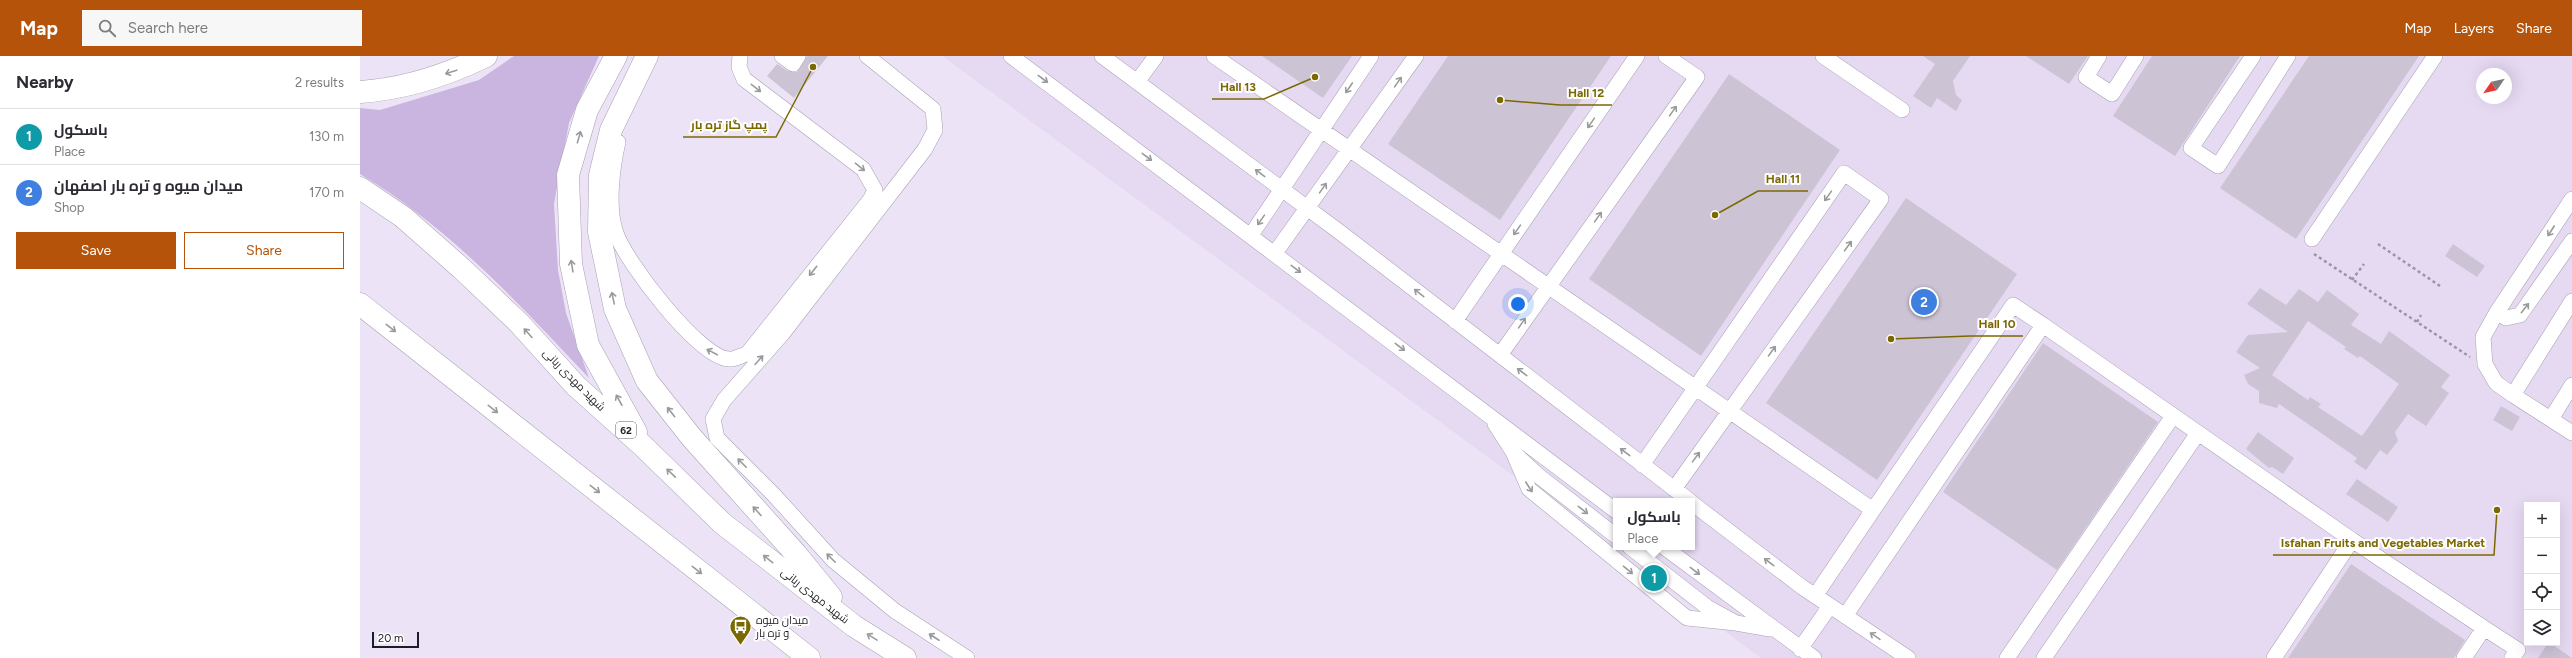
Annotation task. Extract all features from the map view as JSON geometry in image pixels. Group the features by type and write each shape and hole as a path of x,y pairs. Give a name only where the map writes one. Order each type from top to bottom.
{"highway":[{"path":"360,92 382,90 453,72 486,56"},
{"path":"616,56 587,110 568,175 571,264 588,345 644,447"},
{"path":"647,56 611,130 600,175 599,232 615,309 647,381 692,438 796,554 854,626"},
{"name":"شهید مهدی ربانی","path":"360,188 402,217 461,268 519,323 576,386 644,447 722,523 854,626 905,658"},
{"path":"360,304 809,658"}],"lane":[{"path":"628,97 611,186 615,233 631,262 683,327 709,352 729,360 746,354 870,200 874,190 863,169 744,79 739,67 740,56"},
{"path":"782,56 793,64 798,56"},
{"path":"866,56 933,109 934,130 925,149 874,218 783,333 724,400 713,419 717,438 774,495 832,560 895,612 967,658"},
{"path":"1011,56 1488,413 1613,509"},
{"path":"1138,82 1156,56"},
{"path":"1214,56 1873,510"},
{"path":"1250,235 1371,56"},
{"path":"1275,253 1416,56"},
{"path":"1455,321 1637,56"},
{"path":"1500,355 1697,77 1667,56"},
{"path":"1824,56 1902,110"},
{"path":"2099,56 2086,77 2112,94 2136,56"},
{"path":"2253,56 2191,148 2218,166 2288,56"},
{"path":"2312,239 2435,56"},
{"path":"1107,57 1138,82 1308,208 1686,498"},
{"path":"1642,464 1844,173 1881,199 1674,489"},
{"path":"2572,199 2497,312 2483,337 2485,364 2496,383 2572,433"},
{"path":"2497,312 2506,318 2520,315 2572,241"},
{"path":"2513,395 2572,301"},
{"path":"1815,596 2014,305 2352,540 2518,650 2512,658"},
{"path":"1845,616 2043,325"},
{"path":"2551,419 2572,386"},
{"path":"1488,413 1514,452 1529,489 1687,618 1736,623 1772,629"},
{"path":"2006,658 2174,416"},
{"path":"2044,658 2198,433"},
{"path":"1514,452 1540,477 1613,534"},
{"path":"1695,505 1815,596 1908,658"},
{"path":"2274,658 2352,540"},
{"path":"1634,550 1707,607 1736,623"},
{"path":"1668,550 1772,629 1814,658"},
{"path":"1800,649 1830,606"},
{"path":"2464,658 2484,628"}],"path":[{"path":"2312,239 2306,249 2464,354 2485,364"},
{"path":"2378,244 2440,286"},
{"path":"2352,280 2364,264"},
{"path":"2417,322 2421,315"}],"shaded area":[{"path":"514,56 599,56 569,123 554,204 558,270 566,313 589,378 509,295 453,242 423,217 360,174 360,108 380,110 479,80"},
{"path":"942,56 2572,56 2572,658 1761,658 1614,550 1695,550 1695,498 1613,498 1613,549"}],"building":[{"path":"807,56 828,56 794,98 767,76 777,64 788,71 797,72"},
{"path":"1262,56 1352,56 1323,98"},
{"path":"1448,56 1611,56 1500,220 1388,144"},
{"path":"1923,56 1970,56 1953,81 1956,95 1962,100 1956,111 1937,98 1931,108 1913,96 1935,64"},
{"path":"2026,56 2088,56 2069,84"},
{"path":"2152,56 2240,56 2175,156 2113,116"},
{"path":"2309,56 2419,56 2296,239 2220,188"},
{"path":"1729,74 1840,150 1701,356 1589,279"},
{"path":"1906,198 2017,274 1877,480 1766,403"},
{"path":"2453,244 2485,266 2477,277 2445,256"},
{"path":"2260,288 2286,305 2299,289 2318,302 2327,290 2359,314 2351,325 2381,344 2389,331 2450,375 2441,387 2449,393 2426,426 2408,414 2395,432 2398,441 2387,455 2380,450 2366,470 2354,462 2357,458 2279,404 2277,408 2259,403 2259,391 2248,384 2244,375 2260,368 2236,352 2248,335 2288,332 2247,304","holes":["2308,321 2346,347 2344,349 2358,358 2360,356 2399,384 2362,436 2318,407 2321,404 2310,397 2308,400 2272,375"]},
{"path":"2043,343 2158,422 2057,570 1943,492"},
{"path":"2501,406 2520,417 2512,431 2493,420"},
{"path":"2258,432 2294,458 2283,474 2272,467 2269,468 2246,449"},
{"path":"2357,479 2398,507 2388,522 2346,494"},
{"path":"2351,564 2465,640 2454,658 2288,658"},
{"path":"2546,646 2554,646 2572,658 2538,658"}],"place":[{"name":"پمپ گاز تره بار","path":"813,67"},
{"name":"Hall 13","path":"1315,77"},
{"name":"Hall 12","path":"1500,100"},
{"name":"Hall 11","path":"1715,215"},
{"name":"میدان میوه و تره بار اصفهان","path":"1924,302"},
{"name":"Hall 10","path":"1891,339"},
{"name":"Isfahan Fruits and Vegetables Market","path":"2497,510"},
{"name":"باسكول","path":"1654,578"},
{"name":"میدان میوه و تره بار","path":"741,646"}]}
